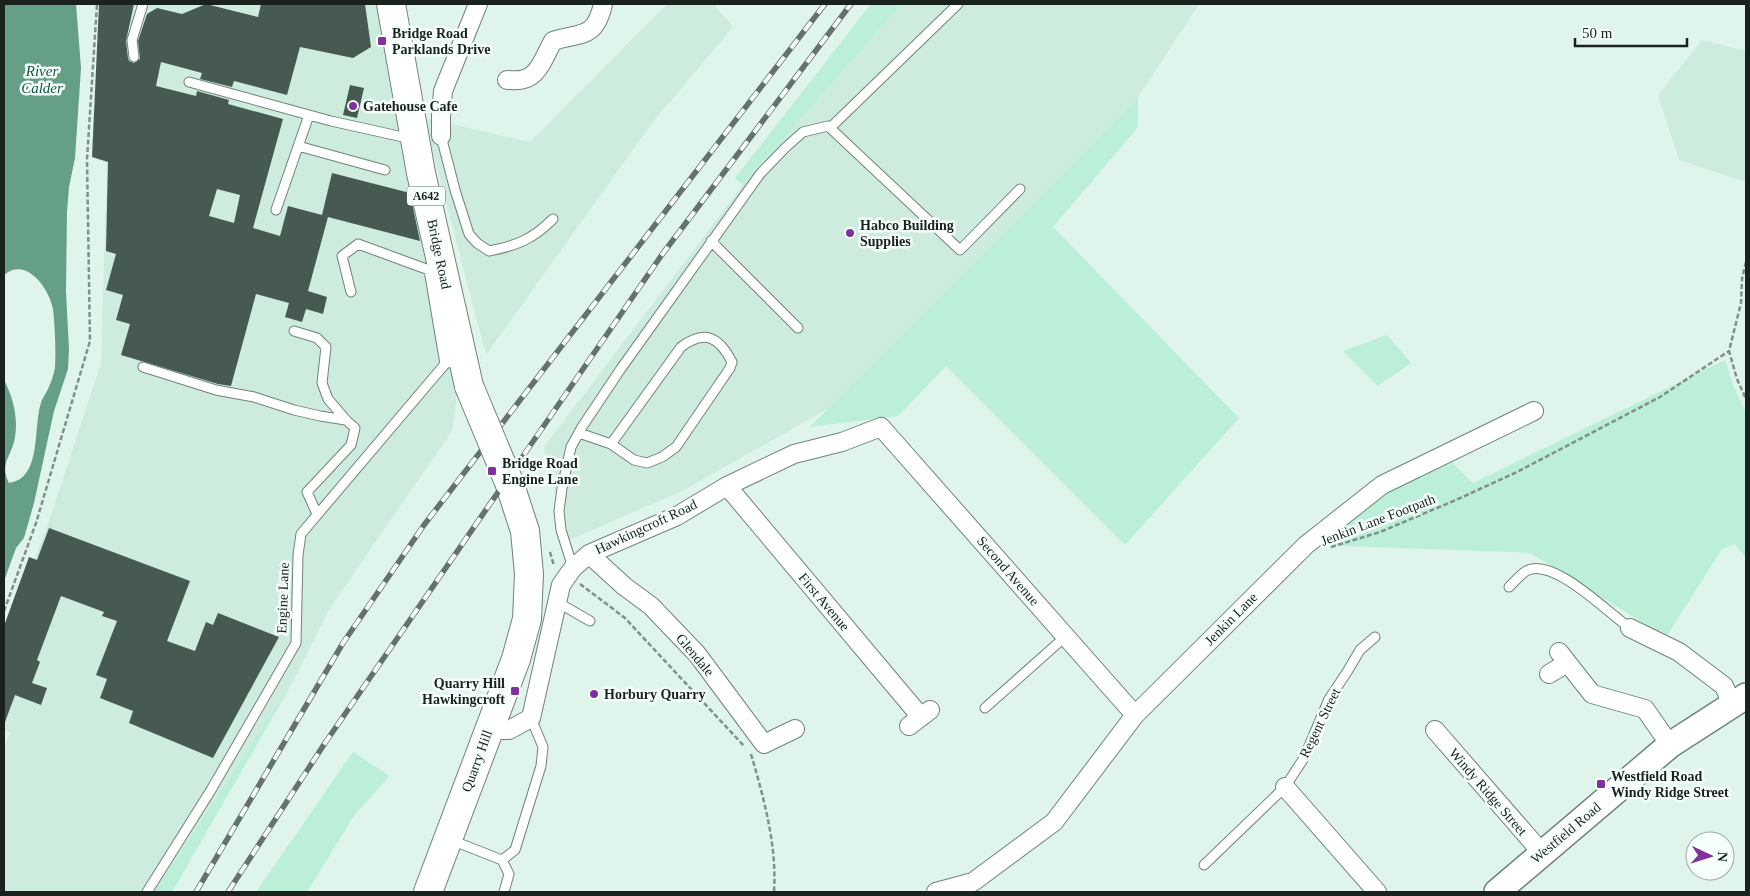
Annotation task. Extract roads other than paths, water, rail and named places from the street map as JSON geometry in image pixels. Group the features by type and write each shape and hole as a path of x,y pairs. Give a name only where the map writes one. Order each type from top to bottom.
{"highway":[{"name":"Bridge Road","path":"391,4 428,138 454,361 469,386 509,482"},
{"name":"Quarry Hill","path":"428,892 516,659 527,619 529,574 525,531 509,482"}],"main road":[{"name":"Westfield Road","path":"1497,892 1670,745 1739,700"}],"street":[{"path":"428,138 441,116 443,91 478,4"},
{"path":"507,80 525,79 533,75 553,41 583,35 592,28 599,18 603,4"},
{"name":"Jenkin Lane","path":"936,892 972,882 1054,822 1135,715 1306,545 1382,486 1534,411"},
{"name":"Second Avenue","path":"881,427 1135,715"},
{"name":"Hawkingcroft Road","path":"531,718 561,585 570,571 589,554 677,516 728,486 794,454 842,442 881,427"},
{"name":"First Avenue","path":"728,486 920,718"},
{"name":"Glendale","path":"589,554 624,586 651,606 697,654 764,744 795,729"},
{"name":"Westfield Road","path":"1630,628 1679,652 1724,686 1739,700"},
{"path":"1549,674 1563,658 1592,694 1645,709 1670,745"},
{"path":"488,730 509,730 531,718"},
{"name":"Windy Ridge Street","path":"1434,730 1542,854"},
{"path":"1285,787 1376,892"}],"lane":[{"path":"134,58 132,40 143,4"},
{"path":"830,128 958,4"},
{"path":"189,82 309,115 428,138 455,190 469,234 477,243 489,251 521,243 537,233 553,219"},
{"path":"276,210 309,115"},
{"path":"570,571 559,511 562,488 572,447 579,433 620,370 760,174 803,132 828,126 960,250 1020,189"},
{"path":"298,146 385,170"},
{"path":"711,241 798,328"},
{"path":"351,292 342,256 358,244 429,270 454,361"},
{"path":"294,331 317,338 326,347 322,383 328,399 355,428 351,445 307,492 318,514"},
{"path":"579,433 612,444 634,460 647,463 662,457 676,447 730,368 732,362 721,345 704,336 692,338 681,347 612,444"},
{"name":"Engine Lane","path":"147,892 211,790 296,643 298,555 301,534 454,361"},
{"path":"143,367 216,390 254,397 320,416 346,420"},
{"path":"1509,587 1527,571 1544,570 1562,577 1580,588 1630,628"},
{"path":"557,602 590,621"},
{"path":"986,708 1066,636"},
{"name":"Regent Street","path":"1204,865 1285,787 1304,758 1329,699 1360,650 1375,637"},
{"path":"502,860 514,850 541,766 543,747 531,718"},
{"path":"448,838 502,860 509,874 504,892"}],"water":[{"name":"River Calder","path":"4,4 76,4 81,68 75,158 69,187 67,212 66,292 69,349 68,369 54,411 34,503 24,538 16,548 4,581 4,380 13,402 16,418 14,442 5,467 9,483 20,479 26,473 34,455 39,411 55,367 55,331 51,301 42,284 28,272 20,269 12,270 4,275"}],"railway":[{"path":"196,892 343,643 424,525 825,4"},
{"path":"228,892 325,743 661,256 851,4"}],"place":[{"name":"Bridge Road Parklands Drive","path":"382,41"},
{"name":"Gatehouse Cafe","path":"353,106"},
{"name":"Habco Building Supplies","path":"850,233"},
{"name":"Bridge Road Engine Lane","path":"492,471"},
{"name":"Quarry Hill Hawkingcroft","path":"515,691"},
{"name":"Horbury Quarry","path":"594,694"},
{"name":"Westfield Road Windy Ridge Street","path":"1601,784"}]}
